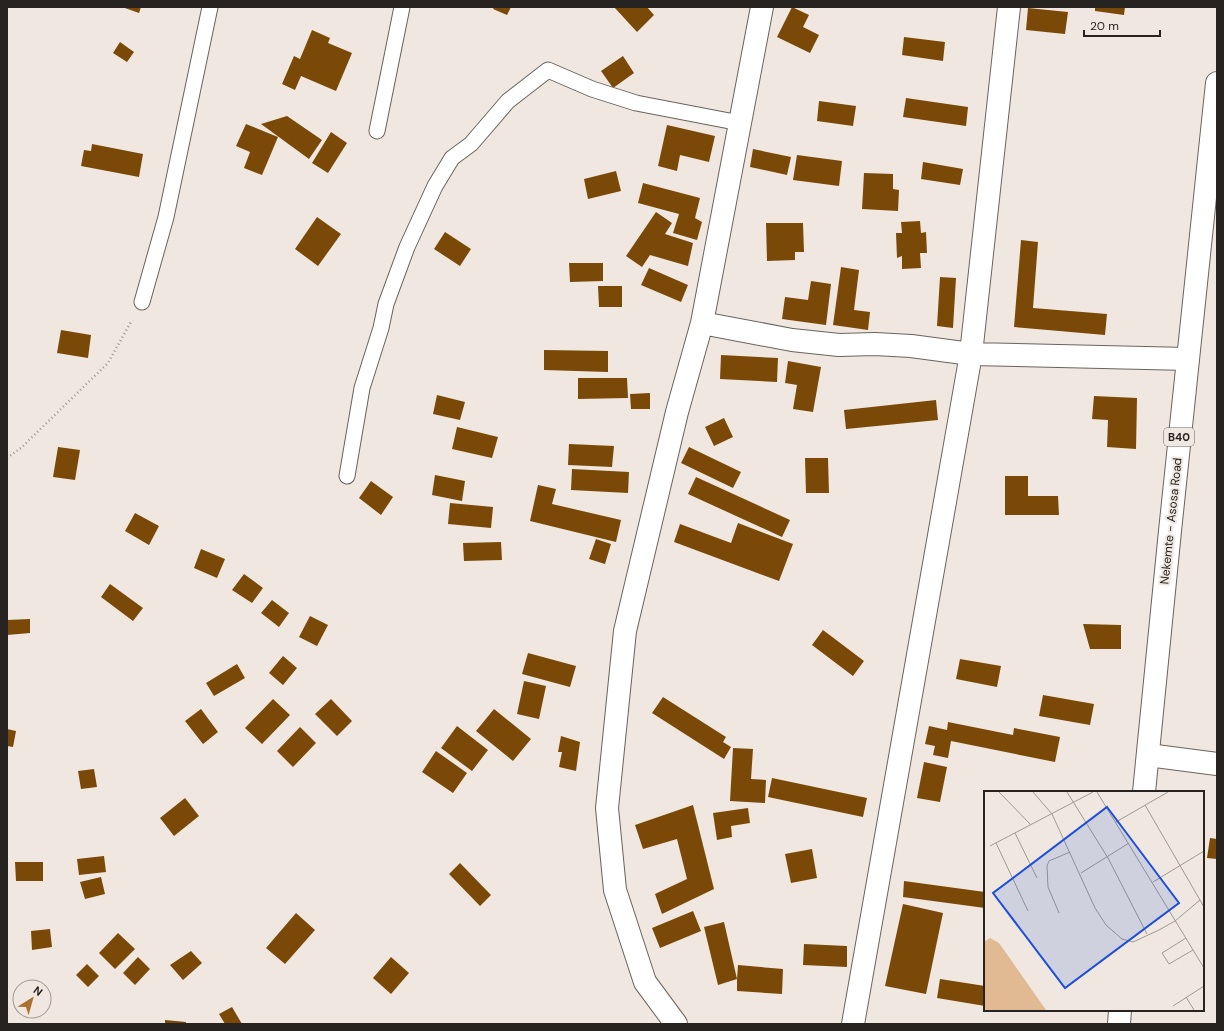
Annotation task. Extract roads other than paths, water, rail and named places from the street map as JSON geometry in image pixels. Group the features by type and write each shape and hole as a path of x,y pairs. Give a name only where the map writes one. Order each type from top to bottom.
{"main road":[{"path":"676,1024 645,982 615,890 607,808 624,631 677,412 702,323 762,7"},
{"path":"853,1024 971,354 1008,7"},
{"name":"Nekemte - Asosa Road","path":"1144,791 1188,359 1214,150 1217,83"},
{"path":"702,323 792,340 839,345 875,344 911,346 971,354 1188,359"},
{"path":"1148,755 1217,764"},
{"path":"1119,1024 1120,1011"}],"lane":[{"path":"142,302 166,217 210,7"},
{"path":"377,130 402,7"},
{"path":"347,476 362,388 381,328 386,304 408,247 435,186 452,158 471,144 508,101 548,70 592,89 636,103 740,123"}]}
